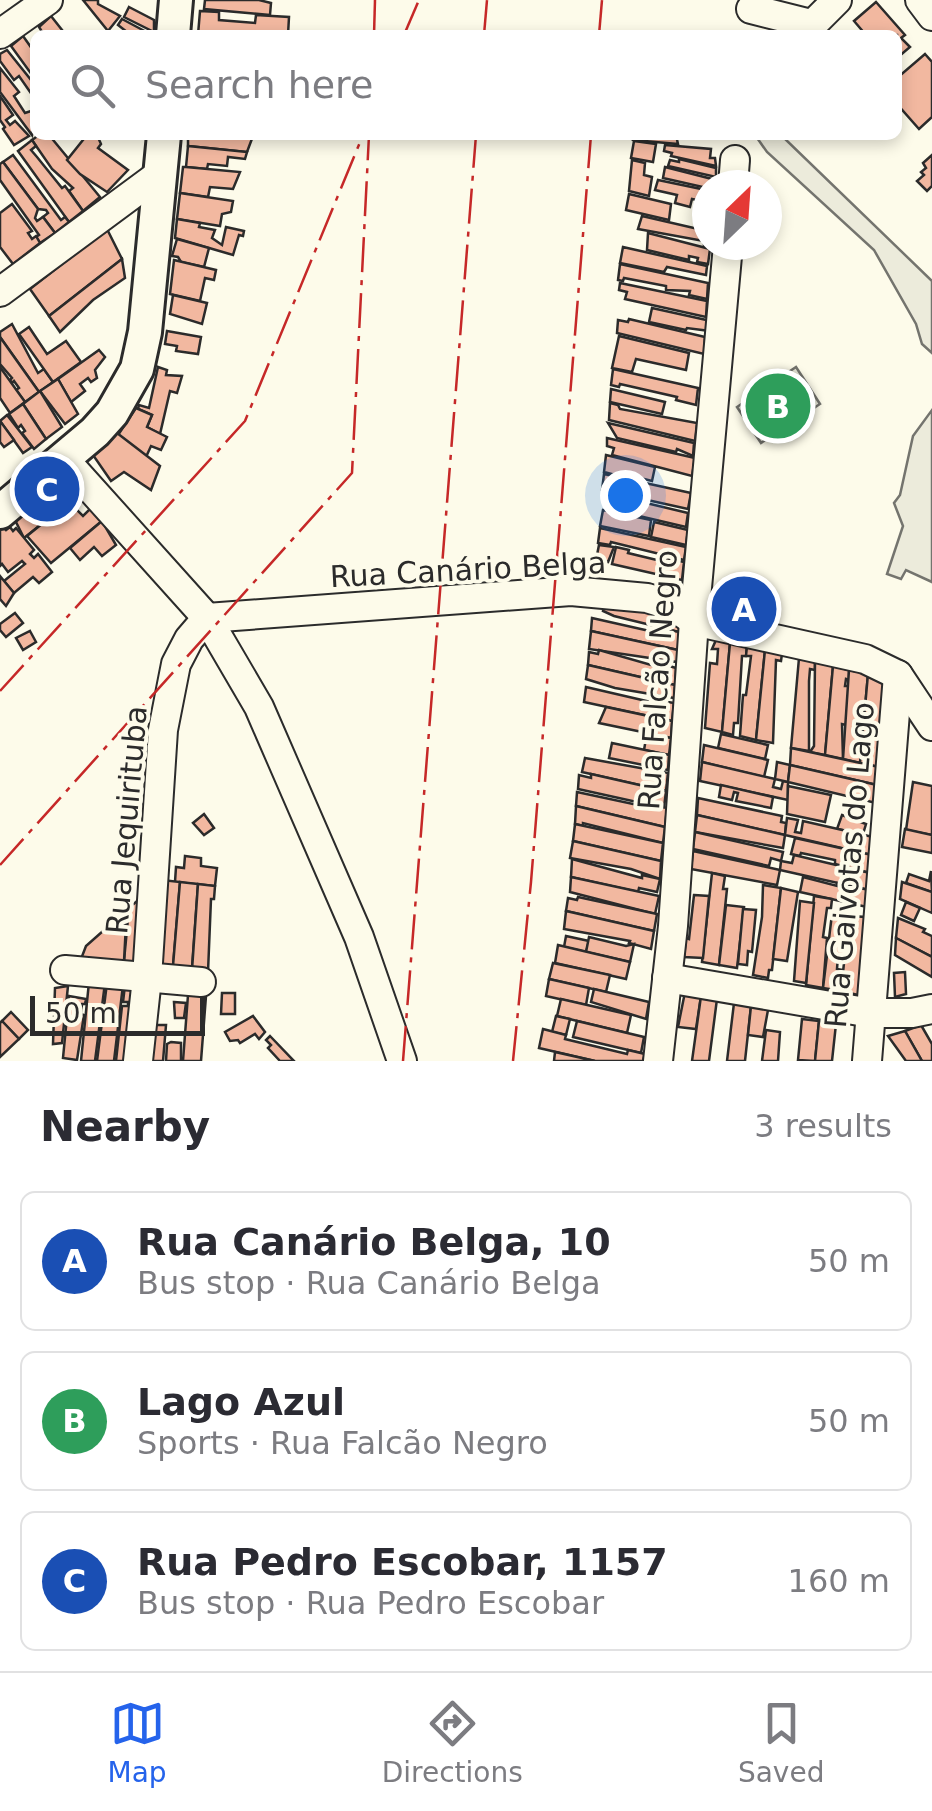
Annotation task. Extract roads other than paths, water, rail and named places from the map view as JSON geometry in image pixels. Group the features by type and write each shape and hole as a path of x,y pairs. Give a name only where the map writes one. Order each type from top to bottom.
{"main road":[{"path":"173,30 176,0"},
{"path":"0,512 65,460 112,414 137,369 145,332 164,140"}],"street":[{"path":"0,34 48,0"},
{"path":"750,9 806,29 837,0"},
{"path":"920,0 932,16"},
{"path":"0,292 161,172"},
{"name":"Rua Falcão Negro","path":"658,1061 727,260"},
{"path":"65,460 207,618 260,706 360,937 402,1061"},
{"name":"Rua Canário Belga","path":"207,618 571,591 647,598 673,606 694,621 865,660 898,675"},
{"name":"Rua Jequirituba","path":"138,1061 162,730 176,664 189,639 207,618"},
{"path":"898,675 932,726"},
{"name":"Rua Gaivotas do Lago","path":"867,1061 898,675"},
{"name":"Rua Jequirituba","path":"64,970 201,982"},
{"path":"668,978 871,1013 912,1013 932,1008"}],"place":[{"name":"Lago Azul","path":"778,406"},
{"name":"Rua Pedro Escobar, 1157","path":"47,489"},
{"name":"Rua Canário Belga, 10","path":"744,609"}]}
